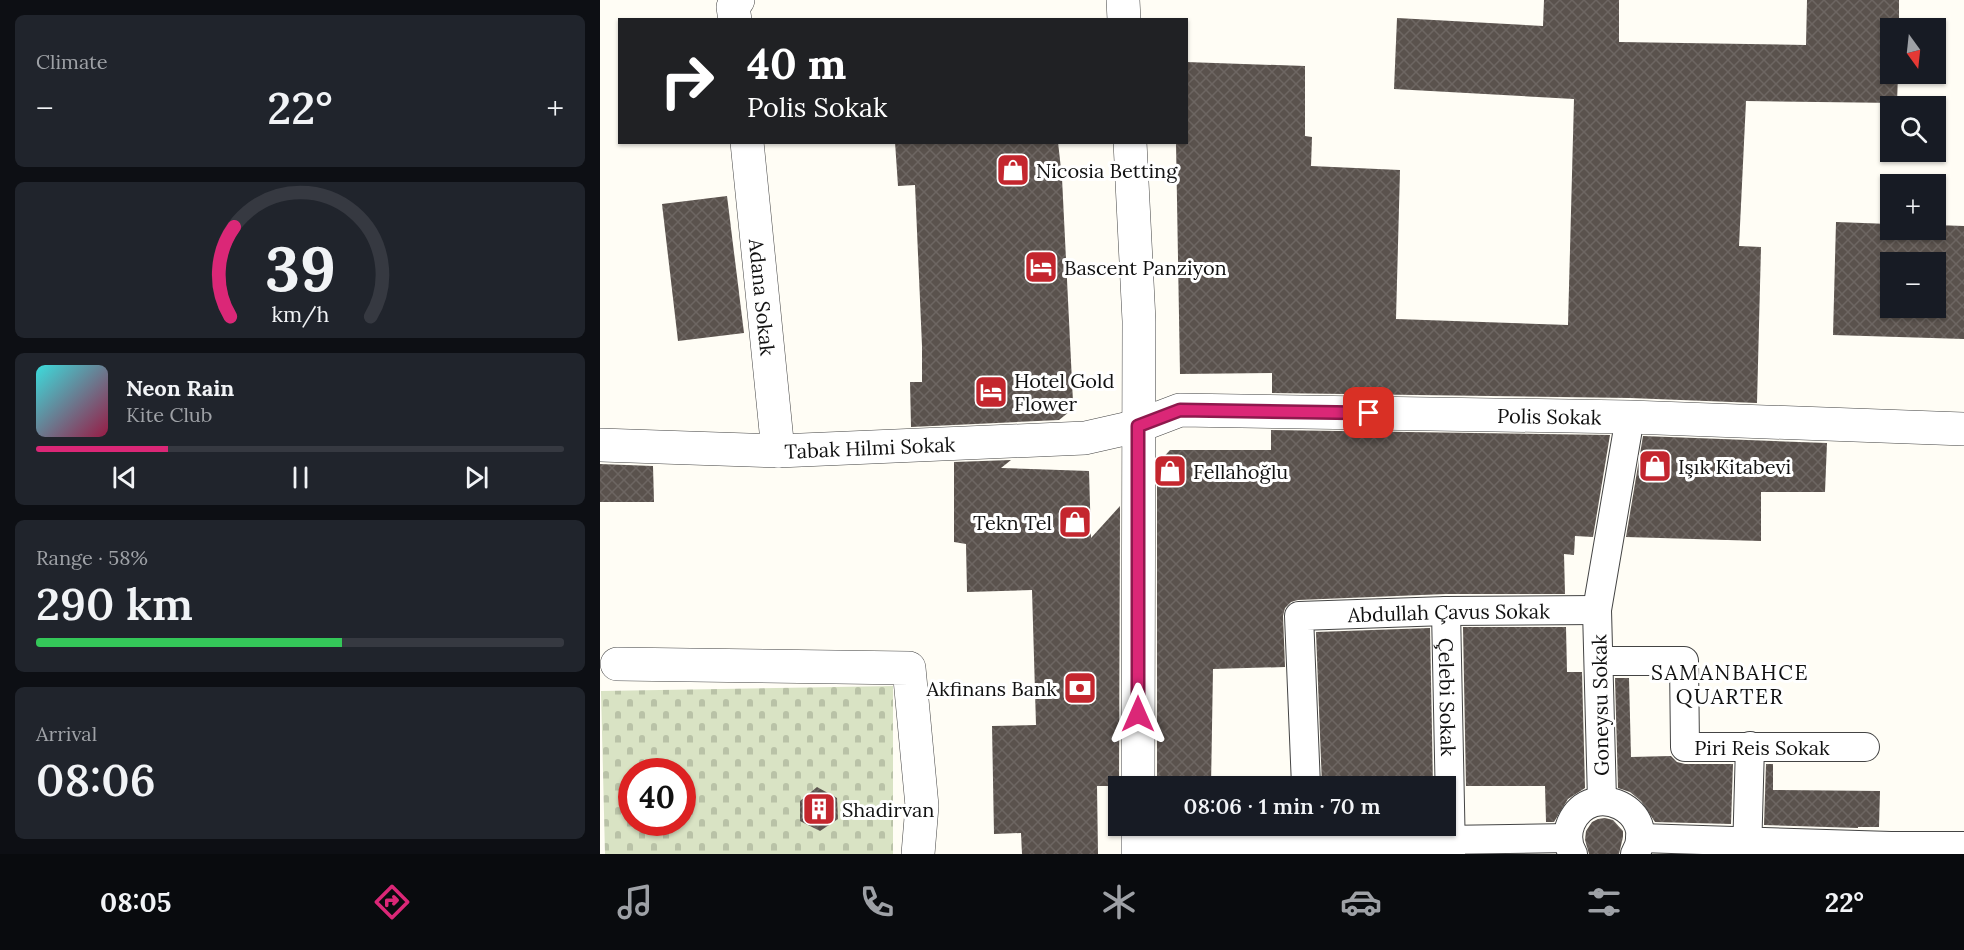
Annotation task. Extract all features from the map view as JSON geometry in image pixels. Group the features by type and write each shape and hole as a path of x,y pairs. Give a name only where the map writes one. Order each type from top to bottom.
{"street":[{"path":"1123,0 1124,18"},
{"name":"Adana Sokak","path":"747,144 778,451"},
{"path":"1130,144 1139,321 1138,776"},
{"name":"Polis Sokak","path":"1138,426 1180,410 1630,417 1964,429"},
{"name":"Goneysu Sokak","path":"1602,801 1597,610 1630,417"},
{"name":"Tabak Hilmi Sokak","path":"600,445 778,451 1085,438 1138,426"},
{"name":"Abdullah Çavus Sokak","path":"1306,776 1299,616 1446,611 1597,610"},
{"name":"Çelebi Sokak","path":"1446,611 1451,847"},
{"name":"Piri Reis Sokak","path":"1599,661 1684,661 1684,747 1865,747"},
{"path":"617,664 909,668 922,806 918,854"},
{"path":"1747,848 1750,746"},
{"path":"1138,840 1308,840 1451,847 1570,846 1570,827 1574,817 1582,808 1602,801 1614,802 1625,807 1634,815 1638,826 1638,846 1891,850 1964,846"}],"green space":[{"path":"893,686 893,854 605,854 601,691"}],"building":[{"path":"1544,0 1619,0 1619,42 1806,45 1807,0 1899,0 1899,18 1880,18 1880,84 1898,84 1897,96 1880,96 1880,103 1746,101 1739,246 1761,247 1757,403 1630,398 1272,393 1272,373 1180,374 1176,144 1188,144 1188,62 1305,66 1305,136 1312,137 1311,166 1400,170 1396,319 1568,325 1574,99 1394,89 1397,18 1543,26"},
{"path":"895,144 1058,144 1062,178 1073,402 1069,412 1059,420 911,427 910,382 922,382 915,185 898,186"},
{"path":"727,196 744,333 678,341 662,204"},
{"path":"1836,222 1880,224 1880,240 1946,240 1946,225 1964,226 1964,339 1833,335"},
{"path":"1271,430 1610,435 1593,537 1575,536 1574,555 1564,554 1565,594 1446,594 1291,602 1285,608 1283,616 1285,667 1213,669 1211,776 1157,776 1157,464 1170,450 1271,450"},
{"path":"1643,436 1827,443 1825,492 1761,492 1761,541 1626,537"},
{"path":"1011,460 1001,468 1089,471 1091,538 1120,506 1119,776 1108,776 1108,786 1097,786 1098,854 1022,854 1021,833 994,834 992,726 1036,725 1032,590 967,592 966,544 954,542 954,462"},
{"path":"600,464 653,466 654,502 600,502"},
{"path":"1463,627 1566,627 1567,672 1582,672 1585,788 1568,799 1554,822 1546,822 1545,786 1466,786"},
{"path":"1430,628 1433,776 1322,776 1316,632"},
{"path":"1615,678 1629,678 1631,757 1671,756 1677,762 1685,764 1733,764 1731,824 1655,822 1641,801 1630,792 1618,788"},
{"path":"1766,764 1773,764 1773,790 1880,791 1879,827 1764,825"},
{"name":"Shadirvan","path":"817,787 837,798 838,819 820,831 800,821 800,801"},
{"path":"1605,818 1613,820 1623,831 1619,854 1589,854 1585,840 1586,831 1592,822"}],"place":[{"name":"Nicosia Betting","path":"1013,170"},
{"name":"Bascent Panziyon","path":"1041,267"},
{"name":"Hotel Gold Flower","path":"991,392"},
{"name":"Işık Kitabevi","path":"1655,466"},
{"name":"Fellahoğlu","path":"1170,471"},
{"name":"Tekn Tel","path":"1075,522"},
{"name":"Akfinans Bank","path":"1080,688"},
{"name":"Shadirvan","path":"819,809"}],"district":[{"name":"SAMANBAHCE QUARTER","path":"1730,684"}],"route":[{"path":"1138,714 1138,426 1180,410 1369,413"}]}
